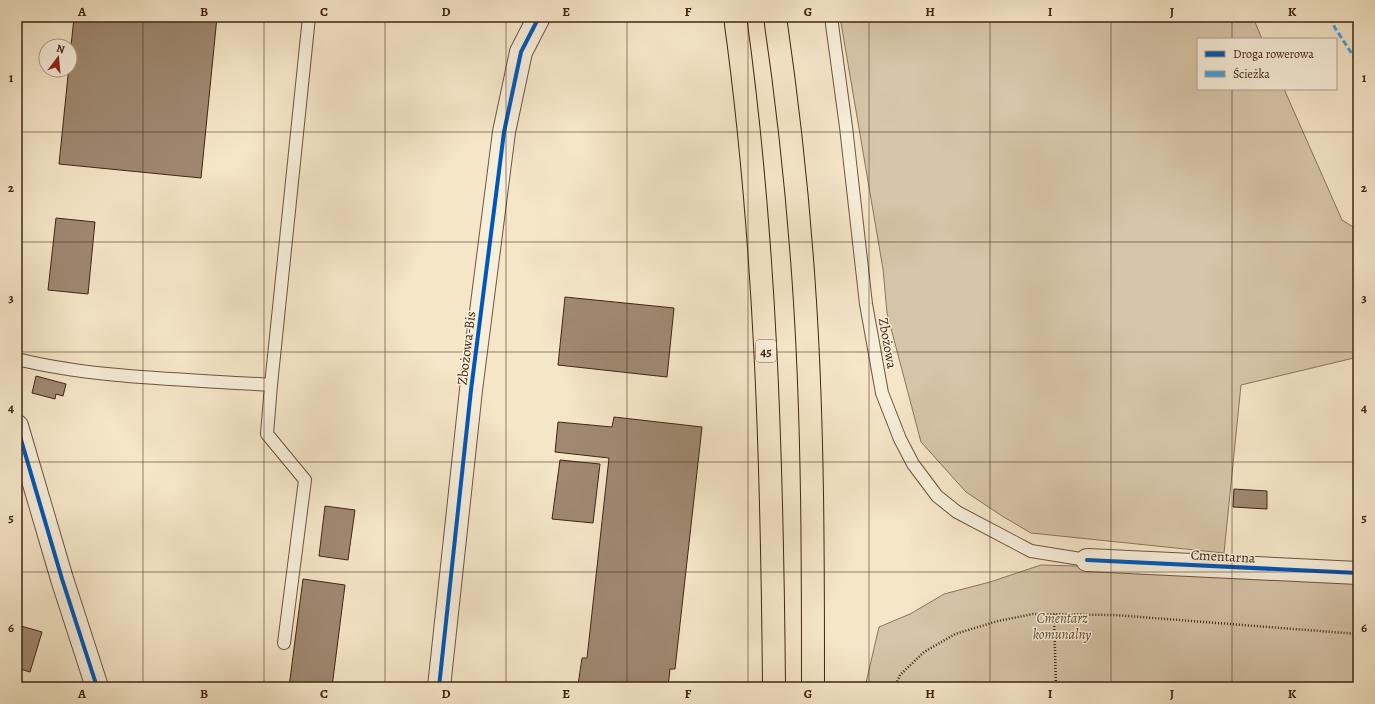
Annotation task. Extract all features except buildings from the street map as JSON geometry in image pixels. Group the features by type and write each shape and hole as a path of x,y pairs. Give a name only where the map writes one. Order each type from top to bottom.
{"main road":[{"name":"45","path":"735,17 744,84 756,205 765,327 771,479 774,687"},
{"path":"775,17 795,185 805,303 810,430 813,687"}],"street":[{"name":"Zbożowa-Bis","path":"439,687 472,390 504,132 522,52 539,17"},
{"path":"17,426 62,579 97,687"},
{"name":"Cmentarna","path":"1087,560 1358,573"}],"lane":[{"path":"284,643 305,480 267,434 308,17"},
{"name":"Zbożowa","path":"830,17 846,127 866,304 882,393 900,439 913,464 937,496 957,512 1031,550 1087,560"},
{"path":"17,359 64,368 119,374 271,385"}],"path":[{"path":"895,687 900,675 924,652 955,634 998,621 1033,614 1114,615 1357,634 1354,687"},
{"path":"1054,614 1056,687"}],"green space":[{"path":"840,17 1253,17 1262,38 1197,38 1197,90 1284,90 1342,220 1358,230 1358,357 1241,385 1224,553 1031,533 966,492 921,442 887,313 883,269"},
{"name":"Cmentarz komunalny","path":"1041,565 1358,574 1358,687 865,687 879,627 910,614 944,594 990,582"}],"marked path":[{"path":"1330,17 1335,28 1358,63"}],"cycle path":[{"path":"439,687 471,390 504,132 521,52 539,17"},
{"path":"17,426 62,579 97,687"},
{"path":"1087,560 1358,573"}]}
